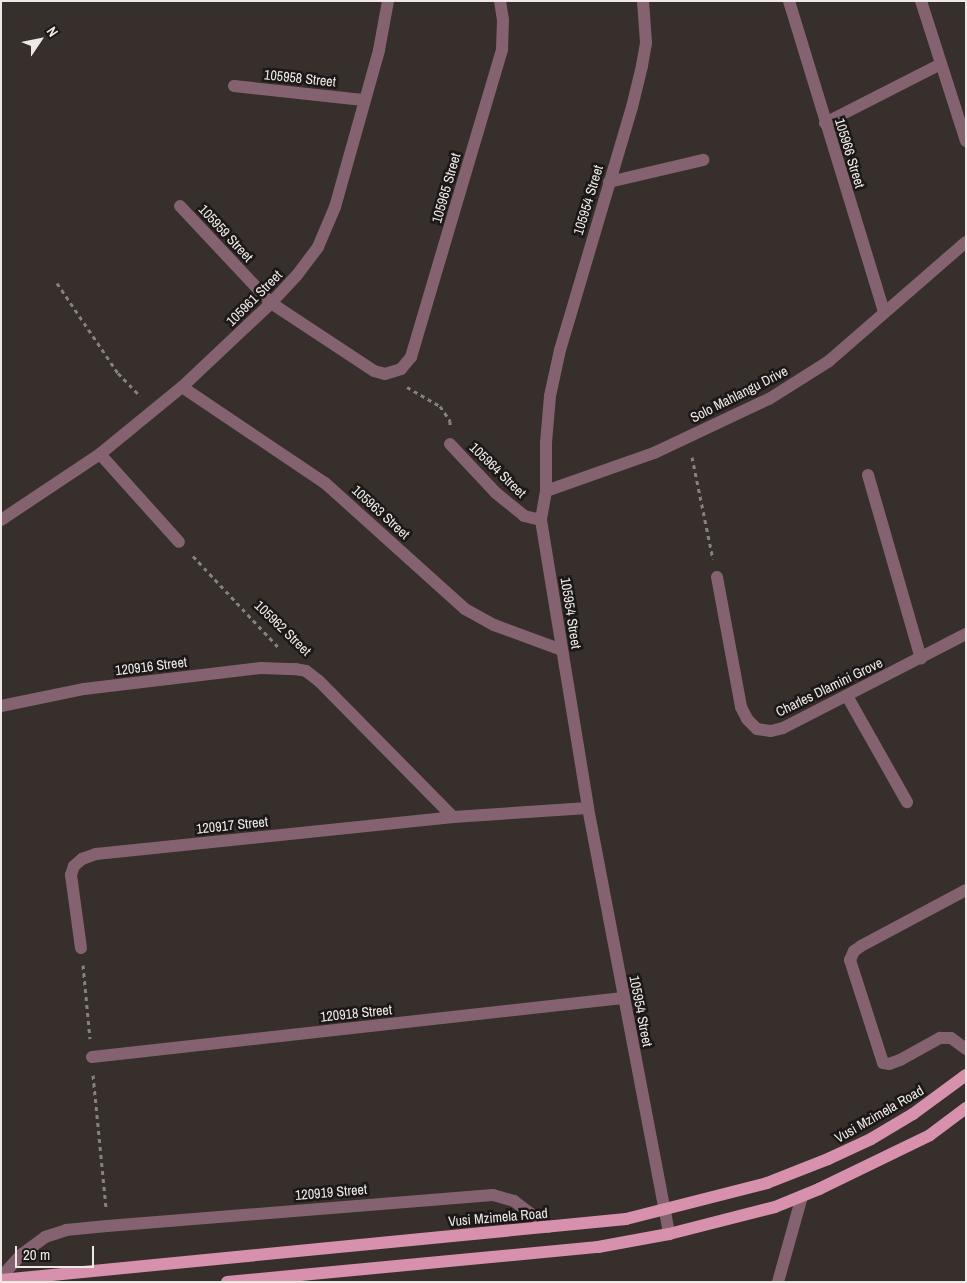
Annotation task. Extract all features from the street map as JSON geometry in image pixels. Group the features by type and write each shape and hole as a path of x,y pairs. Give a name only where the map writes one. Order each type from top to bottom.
{"main road":[{"name":"Vusi Mzimela Road","path":"1,1278 548,1228 626,1219 664,1211 767,1183 828,1159 871,1139 913,1114 966,1075"},
{"path":"227,1282 598,1247 669,1234 775,1207 802,1196 844,1178 930,1135 966,1108"}],"street":[{"name":"105961 Street","path":"1,520 100,454 182,388 272,303 297,275 318,247 335,207 363,100 379,50 388,1"},
{"name":"105965 Street","path":"389,373 407,364 412,357 502,49 504,20 500,1"},
{"name":"105954 Street","path":"643,1 646,43 642,66 560,350 550,396 546,443 546,491 541,520 588,808 669,1234"},
{"name":"105966 Street","path":"789,1 884,312"},
{"path":"921,1 966,141"},
{"path":"825,122 941,64"},
{"name":"105958 Street","path":"234,86 363,100"},
{"path":"610,182 703,160"},
{"name":"105959 Street","path":"180,206 272,303"},
{"name":"Solo Mahlangu Drive","path":"546,491 654,453 769,399 829,361 966,242"},
{"path":"272,303 330,343 374,370 389,373"},
{"name":"105963 Street","path":"182,388 325,482 465,609 494,625 562,650"},
{"name":"105964 Street","path":"450,444 496,493 524,516 541,520"},
{"path":"100,454 179,542"},
{"path":"868,475 921,658"},
{"name":"Charles Dlamini Grove","path":"717,577 741,707 747,720 757,728 771,731 784,728 966,634"},
{"name":"120916 Street","path":"1,706 84,689 261,668 281,667 306,671"},
{"name":"105962 Street","path":"306,671 330,692 453,817"},
{"path":"847,696 907,802"},
{"name":"120917 Street","path":"81,948 72,875 74,866 82,859 96,854 453,817 588,808"},
{"path":"966,890 861,946 854,951 850,960 883,1063 889,1064 900,1060 940,1038 951,1038 966,1049"},
{"name":"120918 Street","path":"92,1057 623,998"},
{"name":"120919 Street","path":"1,1278 22,1254 46,1237 66,1230 107,1226 493,1195 514,1201 548,1228"},
{"path":"778,1282 802,1196"}],"path":[{"path":"57,283 118,373 154,410"},
{"name":"105964 Street","path":"389,373 440,406 450,421 450,444"},
{"path":"688,437 717,577"},
{"name":"105962 Street","path":"179,542 282,650"},
{"path":"81,948 107,1226"}]}
